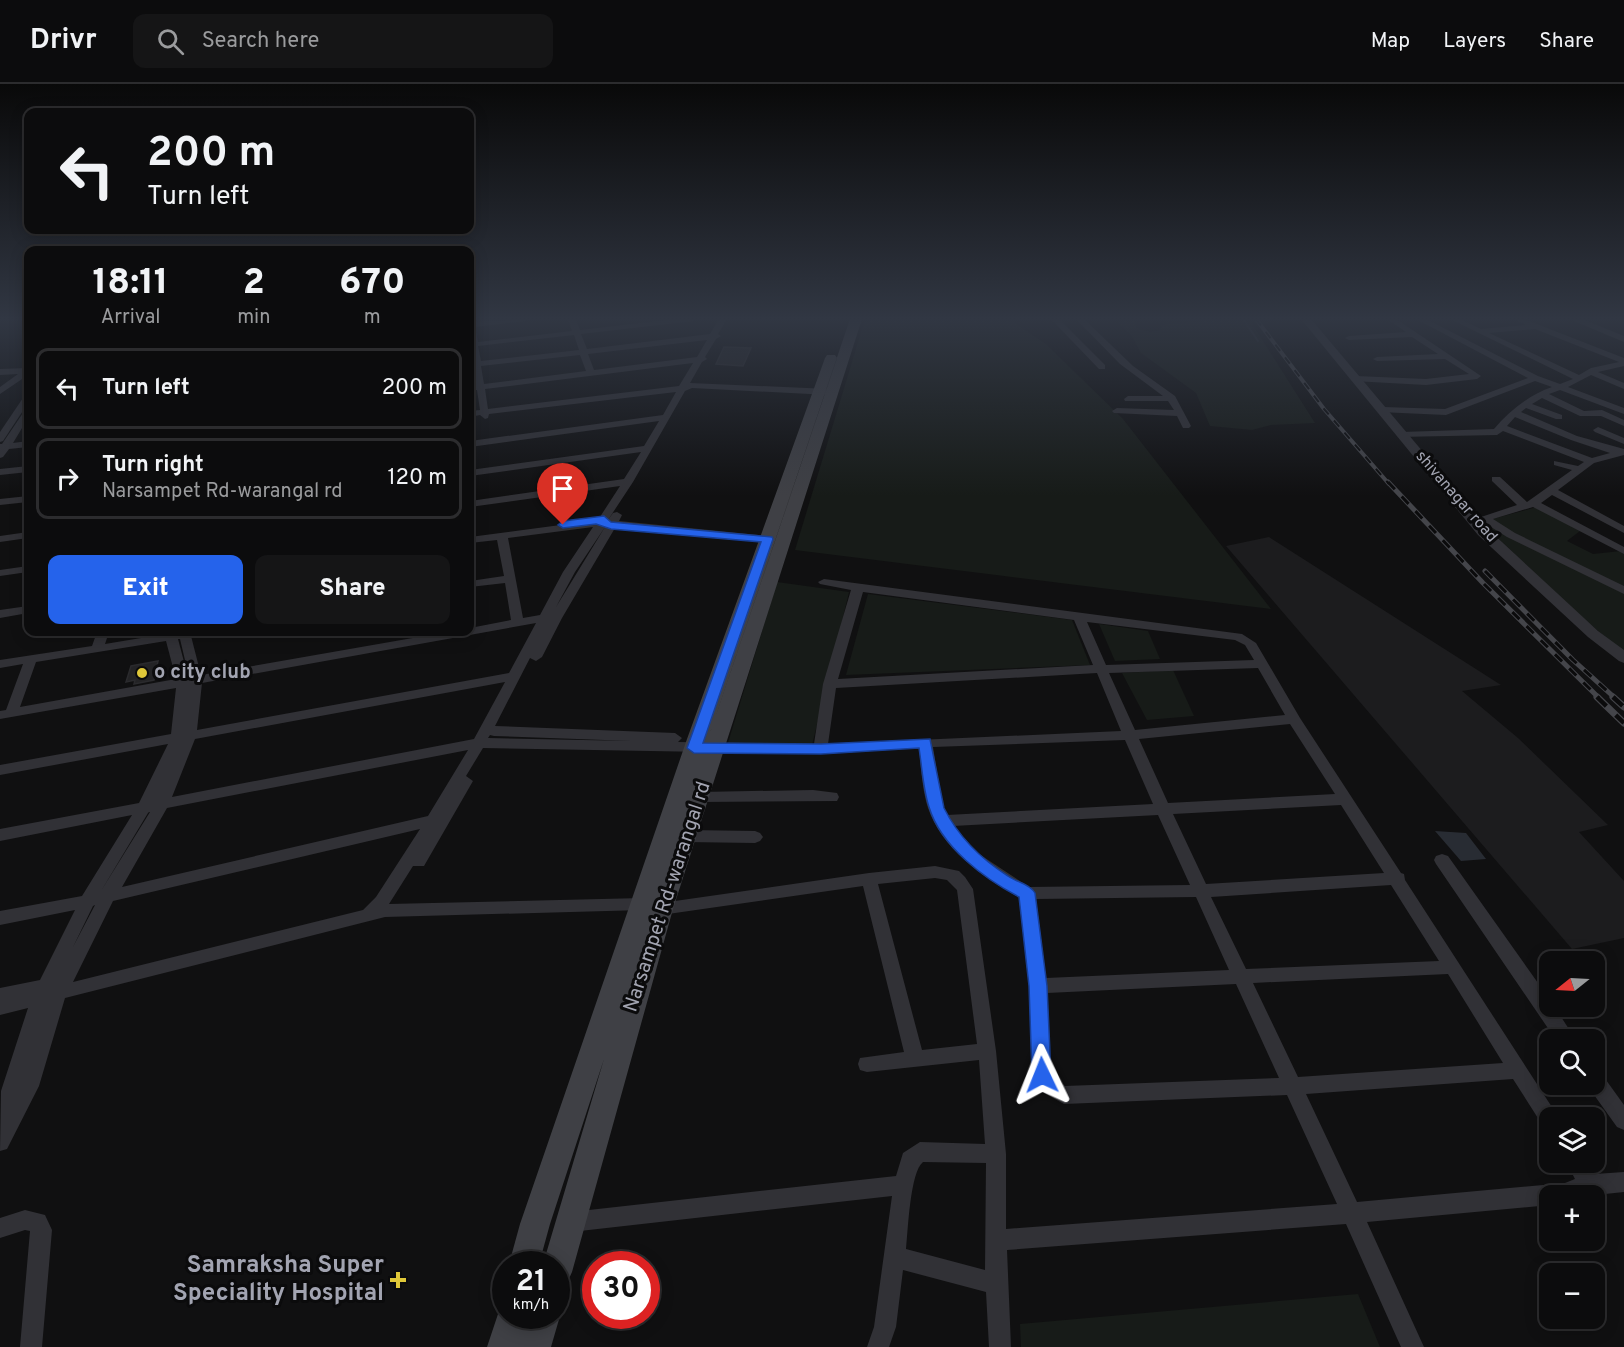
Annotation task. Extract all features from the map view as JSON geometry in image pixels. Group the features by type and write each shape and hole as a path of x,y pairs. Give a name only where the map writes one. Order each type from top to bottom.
{"main road":[{"name":"Narsampet Rd-warangal rd","path":"528,1251 535,1224 652,906 707,743 778,554 830,378"},
{"name":"Narsampet Rd-warangal rd","path":"562,1251 652,906 686,836 700,797 707,743 768,539 832,378"},
{"path":"503,1347 508,1329"},
{"path":"535,1347 540,1329"}],"street":[{"path":"2,389 18,378"},
{"path":"555,378 474,389 478,415 686,388 826,392"},
{"path":"384,906 433,820 487,739 544,618 569,572 605,523 691,378"},
{"path":"1144,378 1172,398 1186,426"},
{"path":"1356,379 1426,382 1461,378"},
{"path":"1383,410 1446,412 1535,378 1624,411"},
{"path":"1401,435 1497,432 1514,413 1541,394 1581,378"},
{"path":"1593,378 1624,386"},
{"name":"shivanagar road","path":"1356,379 1401,435 1479,519 1593,634 1624,658"},
{"path":"384,906 442,826 605,523 665,417 686,388"},
{"path":"1541,394 1583,414 1602,413 1624,423"},
{"path":"1128,399 1172,398"},
{"path":"1525,405 1559,417"},
{"path":"1117,411 1181,413"},
{"path":"1514,413 1574,438 1623,453"},
{"path":"3,442 24,416"},
{"path":"474,443 665,417"},
{"path":"1502,427 1591,461"},
{"path":"1598,430 1624,441"},
{"path":"3,442 24,443"},
{"path":"474,472 648,448"},
{"path":"1479,519 1530,504 1553,491 1591,461 1623,453"},
{"path":"1557,463 1578,469"},
{"path":"0,473 24,470"},
{"path":"1496,480 1530,504 1624,550"},
{"path":"474,503 628,482"},
{"path":"1553,491 1624,530"},
{"path":"0,504 24,501"},
{"path":"1607,521 1624,516"},
{"path":"1479,519 1624,590"},
{"path":"474,539 605,523"},
{"path":"474,539 605,523 768,539"},
{"path":"0,538 24,535"},
{"path":"502,536 518,624"},
{"path":"0,575 24,572"},
{"path":"474,584 510,579"},
{"path":"824,582 1238,637 1250,644 1294,719 1398,878 1542,1107"},
{"path":"821,749 822,728 830,684 858,588"},
{"path":"0,616 24,612"},
{"path":"1079,617 1200,891 1353,1213 1413,1347"},
{"path":"474,631 544,618"},
{"path":"0,659 100,641 149,636"},
{"path":"0,911 100,894 154,803 184,734 189,678 180,636"},
{"path":"6,711 445,636"},
{"path":"0,664 31,659 100,641"},
{"path":"6,711 31,659"},
{"path":"830,684 1102,669 1261,664"},
{"path":"0,768 516,676"},
{"path":"0,835 487,739 707,743 821,749 1131,735 1294,719"},
{"path":"925,743 937,808 943,821 965,851 1003,881 1027,893 1200,891 1398,878"},
{"path":"700,797 813,795 832,797"},
{"path":"943,821 1165,811 1347,799"},
{"path":"0,829 154,803"},
{"path":"1,1140 5,1092 100,894 154,803"},
{"path":"0,918 433,820"},
{"path":"686,836 755,837"},
{"path":"1442,860 1559,1029"},
{"path":"0,1007 52,990 384,906 652,906 869,879 946,872 960,879 966,889 987,1051 996,1154 996,1284 1000,1347"},
{"path":"869,879 915,1058"},
{"path":"1027,893 1038,986 1042,1075 1052,1089 1064,1095 1293,1086 1518,1070"},
{"path":"1038,986 1454,966"},
{"path":"0,996 52,990"},
{"path":"1,1140 30,1086 52,990"},
{"path":"867,1064 987,1051"},
{"path":"1605,1094 1624,1121"},
{"path":"878,1347 885,1327 904,1185 910,1160 920,1152 996,1154"},
{"path":"1583,1173 1590,1184"},
{"path":"997,1240 1353,1213 1565,1192 1590,1184 1624,1182"},
{"path":"571,1222 904,1185"},
{"path":"0,1228 25,1220 38,1222 41,1230 31,1347"},
{"path":"895,1257 996,1284"}],"shaded area":[{"path":"847,378 1081,378 1123,419 1271,609 795,550"},
{"path":"1175,378 1286,378 1315,423 1271,425 1252,430 1210,426 1196,393"},
{"path":"1537,507 1580,531 1567,541 1593,554 1621,551 1624,553 1624,653 1576,612 1481,522"},
{"path":"1269,537 1501,685 1462,691 1518,738 1608,825 1579,832 1624,881 1624,938 1572,949 1226,546"},
{"path":"777,582 849,592 812,745 727,746"},
{"path":"868,594 1072,620 1090,665 846,675"},
{"path":"1099,624 1148,631 1160,659 1115,661"},
{"path":"1173,670 1194,716 1147,720 1122,673"},
{"path":"1435,831 1466,833 1486,859 1461,861"},
{"path":"1358,1294 1380,1347 1021,1347 1020,1324"}],"building":[{"name":"o city club","path":"158,661 154,680 134,684 135,680 126,682 131,666"}],"railway":[{"path":"1301,378 1324,409 1389,484"},
{"path":"1388,482 1483,583 1599,698"},
{"path":"1485,571 1573,660 1615,698"},
{"path":"1597,697 1624,723"},
{"path":"1613,697 1624,707"}],"place":[{"name":"o city club","path":"142,673"},
{"name":"Samraksha Super Speciality Hospital","path":"398,1280"}],"route":[{"path":"563,525 604,520 601,523 768,539 694,748 821,749 925,743 937,808 943,821 965,851 1003,881 1027,893 1038,986 1042,1075"}]}
